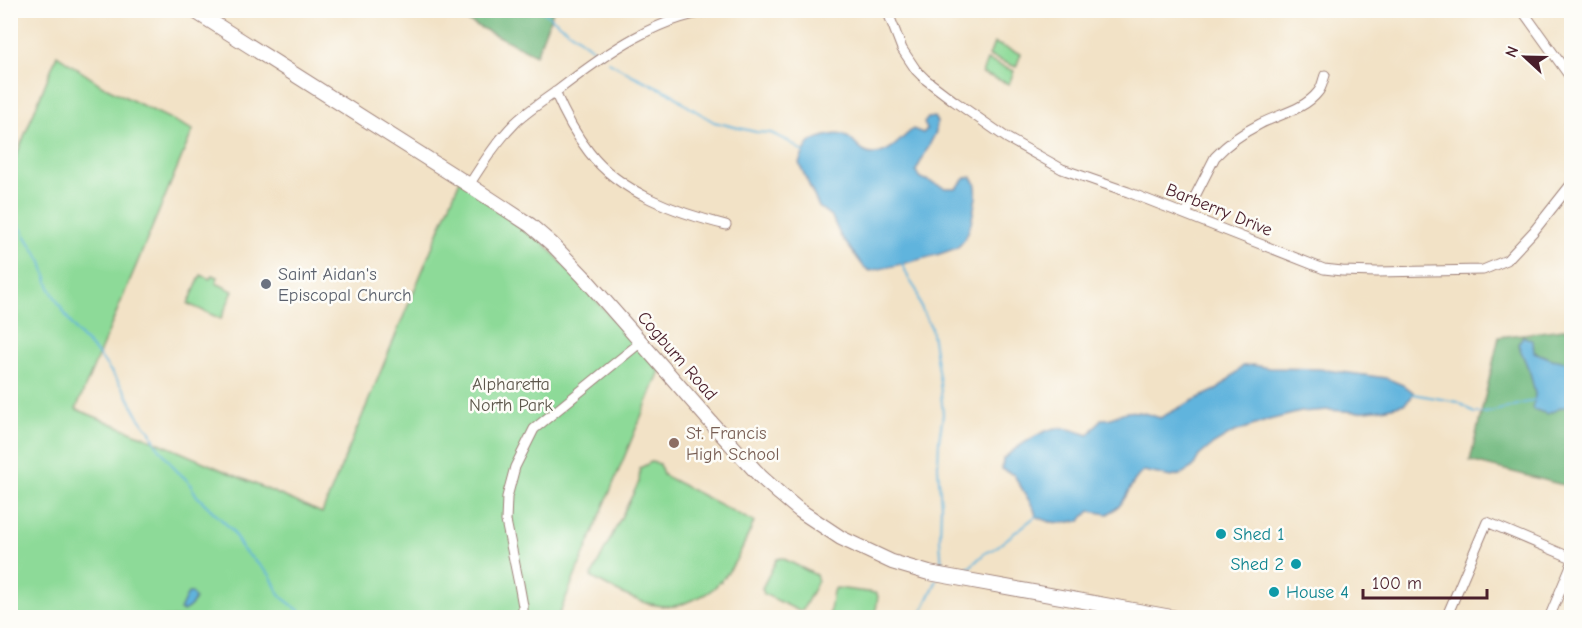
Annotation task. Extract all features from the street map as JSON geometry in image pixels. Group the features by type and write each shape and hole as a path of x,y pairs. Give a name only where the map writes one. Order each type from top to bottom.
{"street":[{"name":"Cogburn Road","path":"193,10 523,220 552,244 583,276 761,477 799,510 841,538 892,562 928,573 1176,618"},
{"path":"469,185 488,154 517,122 583,70 664,22 695,12 724,10"},
{"name":"Barberry Drive","path":"887,10 902,49 916,70 954,101 1007,138 1062,169 1186,214 1324,269 1377,272 1483,270 1507,260 1572,183"},
{"path":"1522,10 1568,74 1572,76"},
{"path":"1186,214 1215,157 1221,150 1260,124 1305,104 1319,91 1325,75"},
{"path":"555,92 576,133 590,154 612,175 662,204 701,219 726,225"},
{"path":"523,618 521,595 506,521 507,497 515,467 534,429 641,342"},
{"path":"1446,618 1487,522 1572,558"},
{"path":"1549,618 1572,563"}],"green space":[{"path":"447,11 553,11 536,55"},
{"path":"994,43 1021,54 1016,67 989,56"},
{"name":"Alpharetta North Park","path":"57,55 103,86 193,130 76,409 322,513 462,175 545,244 660,371 558,617 11,618 11,169"},
{"path":"987,60 1014,71 1009,84 982,73"},
{"path":"201,275 210,279 212,275 218,277 216,283 233,291 221,319 188,304"},
{"path":"1571,328 1571,487 1470,461 1499,337"},
{"path":"651,462 660,464 663,475 754,522 738,556 722,580 705,594 676,606 641,602 591,577 639,482 640,468"},
{"path":"782,558 816,575 818,581 803,609 799,611 764,594 762,588 777,559"},
{"path":"836,588 875,593 878,596 875,617 829,617 833,591"}],"water":[{"path":"934,117 937,122 936,132 916,171 919,177 945,188 956,188 966,178 972,177 976,184 976,196 968,233 959,246 943,253 870,271 864,267 840,235 832,217 819,207 799,163 807,146 813,140 840,134 867,153 881,153 891,148 913,129 923,133 927,129 924,123 928,118"},
{"path":"1523,336 1533,341 1534,352 1571,363 1571,407 1563,407 1547,414 1533,409 1535,394 1530,373 1518,344"},
{"path":"1243,366 1269,368 1319,369 1386,378 1413,392 1411,398 1404,404 1383,409 1357,412 1329,410 1301,412 1232,433 1212,445 1199,456 1193,467 1180,475 1171,477 1144,471 1136,478 1117,508 1108,514 1090,511 1080,521 1053,522 1036,516 1014,475 1002,469 1003,459 1030,439 1047,431 1064,428 1089,435 1101,419 1125,412 1140,412 1160,418 1218,389"},
{"path":"188,593 192,593 195,599 187,609 180,610"}],"waterway":[{"path":"541,10 601,55"},
{"path":"609,62 672,94 714,122 756,132 771,133 788,141 806,154"},
{"path":"10,216 18,224 42,262 50,289 65,314 78,334 99,355 125,391 138,416 150,430 156,444 176,470 188,481 197,496 232,530 243,550 270,575 280,596 309,618"},
{"path":"902,263 917,291 919,302 931,327 940,383 943,414 938,467 942,569"},
{"path":"1413,394 1458,402 1474,413 1485,413 1534,400"},
{"path":"943,568 959,570 970,567 985,553 994,549 1036,516"},
{"path":"919,618 937,580"}],"place":[{"name":"Saint Aidan's Episcopal Church","path":"266,284"},
{"name":"St. Francis High School","path":"674,443"},
{"name":"Shed 1","path":"1221,534"},
{"name":"Shed 2","path":"1296,564"},
{"name":"House 4","path":"1274,592"}]}
